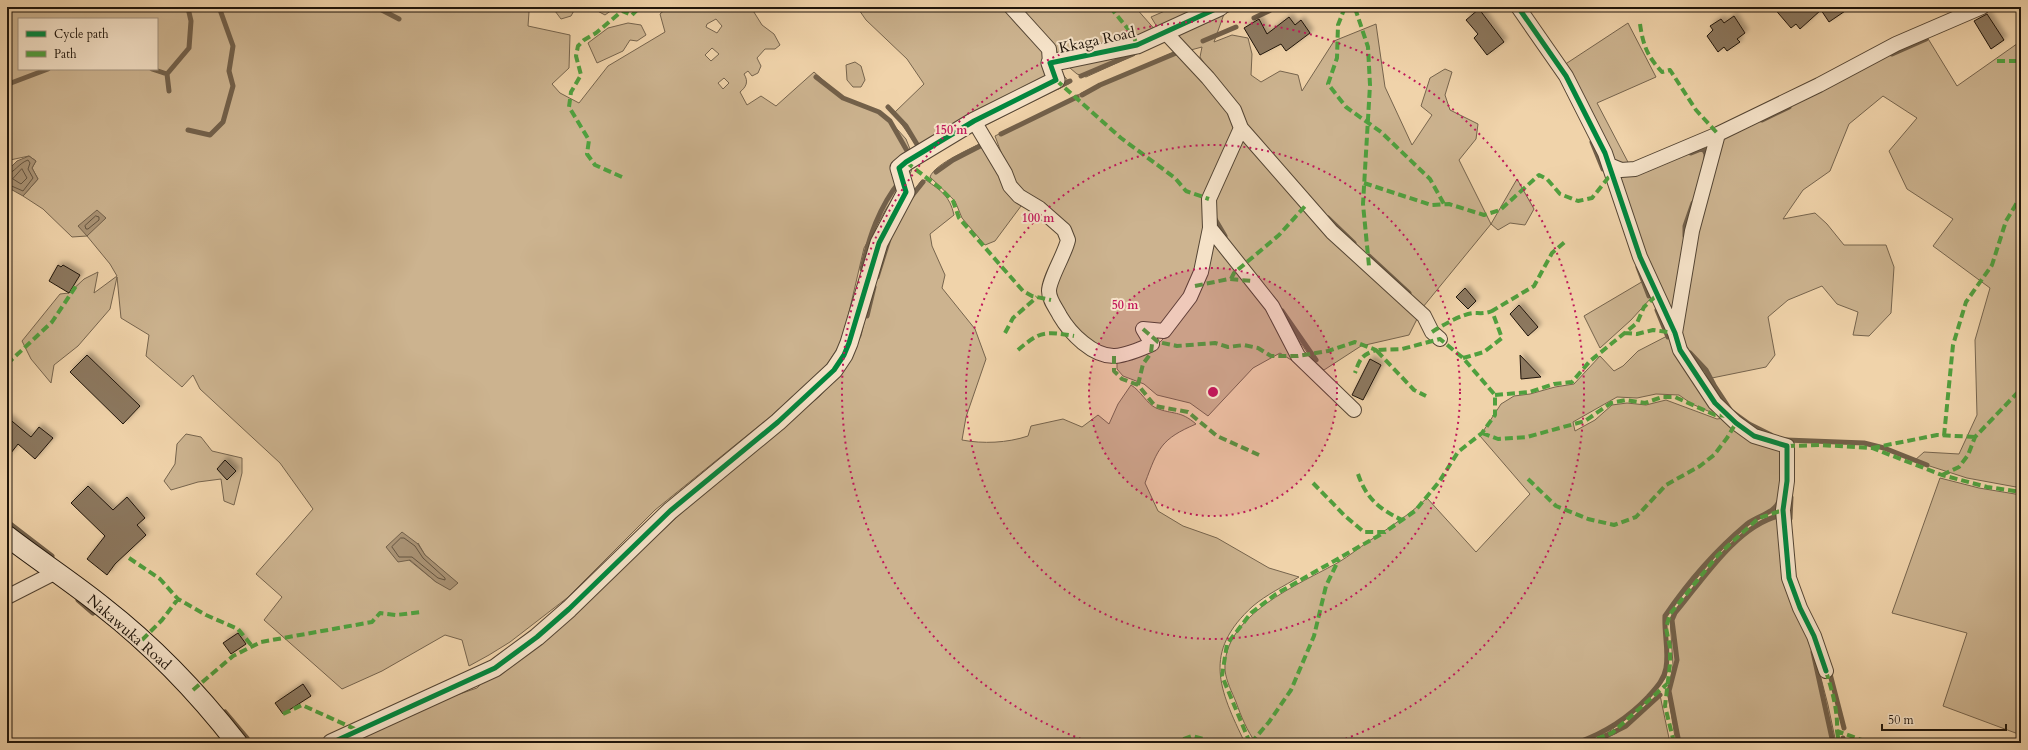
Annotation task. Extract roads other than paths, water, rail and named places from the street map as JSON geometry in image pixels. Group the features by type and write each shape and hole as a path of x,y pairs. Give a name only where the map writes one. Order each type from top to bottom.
{"main road":[{"name":"Nakawuka Road","path":"7,536 103,607 142,640 192,690 237,743"}],"street":[{"path":"1011,7 1049,49 1050,63"},
{"name":"Kkaga Road","path":"330,743 494,668 510,657 569,609 670,511 778,422 826,378 840,363 847,349 879,243 906,192 899,168 916,155 974,122 1056,80 1050,63 1137,45 1220,7"},
{"path":"1518,7 1566,76 1586,114 1609,165 1640,258 1675,333 1680,350 1715,403 1736,423 1754,436 1787,446 1787,481 1783,510 1789,578 1800,608 1814,636 1826,672"},
{"path":"1609,165 1621,170 1636,169 1718,134 1819,85 1896,44 1982,7"},
{"path":"1166,33 1208,78 1234,110 1241,128 1332,232 1424,316 1432,332 1440,339"},
{"path":"974,122 1005,173 1010,186 1019,196 1039,208 1064,230 1068,240 1065,252 1048,290 1050,300 1074,336 1096,351 1114,356 1142,349 1152,344 1143,329 1164,331 1190,297 1201,272 1210,228 1209,199 1241,128"},
{"path":"1675,333 1692,231 1718,134"},
{"path":"1210,228 1272,306 1298,356 1354,410"},
{"path":"7,597 56,572"}],"water":[{"path":"29,156 36,161 32,168 38,179 23,196 7,187 7,171 17,161"},
{"path":"97,210 106,218 87,236 78,226"},
{"path":"402,532 418,544 425,555 458,583 450,590 436,582 410,560 398,562 386,547"}],"waterway":[{"path":"169,91 167,74 189,48 191,21 189,7"},
{"path":"188,130 210,135 223,122 233,86 229,71 233,46 219,7"},
{"path":"376,7 399,19"},
{"path":"1254,18 1277,7"},
{"path":"1203,41 1236,27"},
{"path":"1892,54 1926,39"},
{"path":"1082,95 1100,85 1181,51"},
{"path":"1081,76 1133,54"},
{"path":"7,81 11,83 45,70"},
{"path":"155,70 167,74"},
{"path":"816,77 843,98 879,112 890,121 910,156"},
{"path":"1058,87 1070,81"},
{"path":"1001,134 1077,97"},
{"path":"888,107 906,126 921,151"},
{"path":"1762,120 1789,107"},
{"path":"1592,142 1603,169"},
{"path":"936,172 953,160 986,143"},
{"path":"1691,153 1701,149 1704,150 1706,159"},
{"path":"862,269 868,245 876,223 886,201 900,181"},
{"path":"911,197 923,182"},
{"path":"1685,236 1685,226 1693,203"},
{"path":"1328,218 1354,243"},
{"path":"1215,219 1225,236"},
{"path":"877,277 889,239"},
{"path":"1369,256 1409,293"},
{"path":"1638,267 1649,296"},
{"path":"867,316 874,287"},
{"path":"1657,310 1668,337"},
{"path":"1282,311 1316,360"},
{"path":"1690,353 1706,370 1731,411 1749,424 1771,435"},
{"path":"1786,440 1864,443 1884,448 1927,465"},
{"path":"1790,519 1791,497"},
{"path":"1579,742 1599,734 1625,718 1657,687 1662,680 1667,662 1665,616 1683,591 1713,556 1747,524 1774,508 1780,499"},
{"path":"1679,743 1669,691 1677,660 1672,620 1675,613 1708,571 1734,543 1748,531 1763,522 1778,516 1781,520"},
{"path":"9,523 52,556"},
{"path":"78,600 93,613"},
{"path":"1813,652 1833,743"},
{"path":"1829,670 1844,728"},
{"path":"1592,743 1626,726 1660,695"},
{"path":"225,712 247,738"},
{"path":"1843,738 1844,743"}]}
